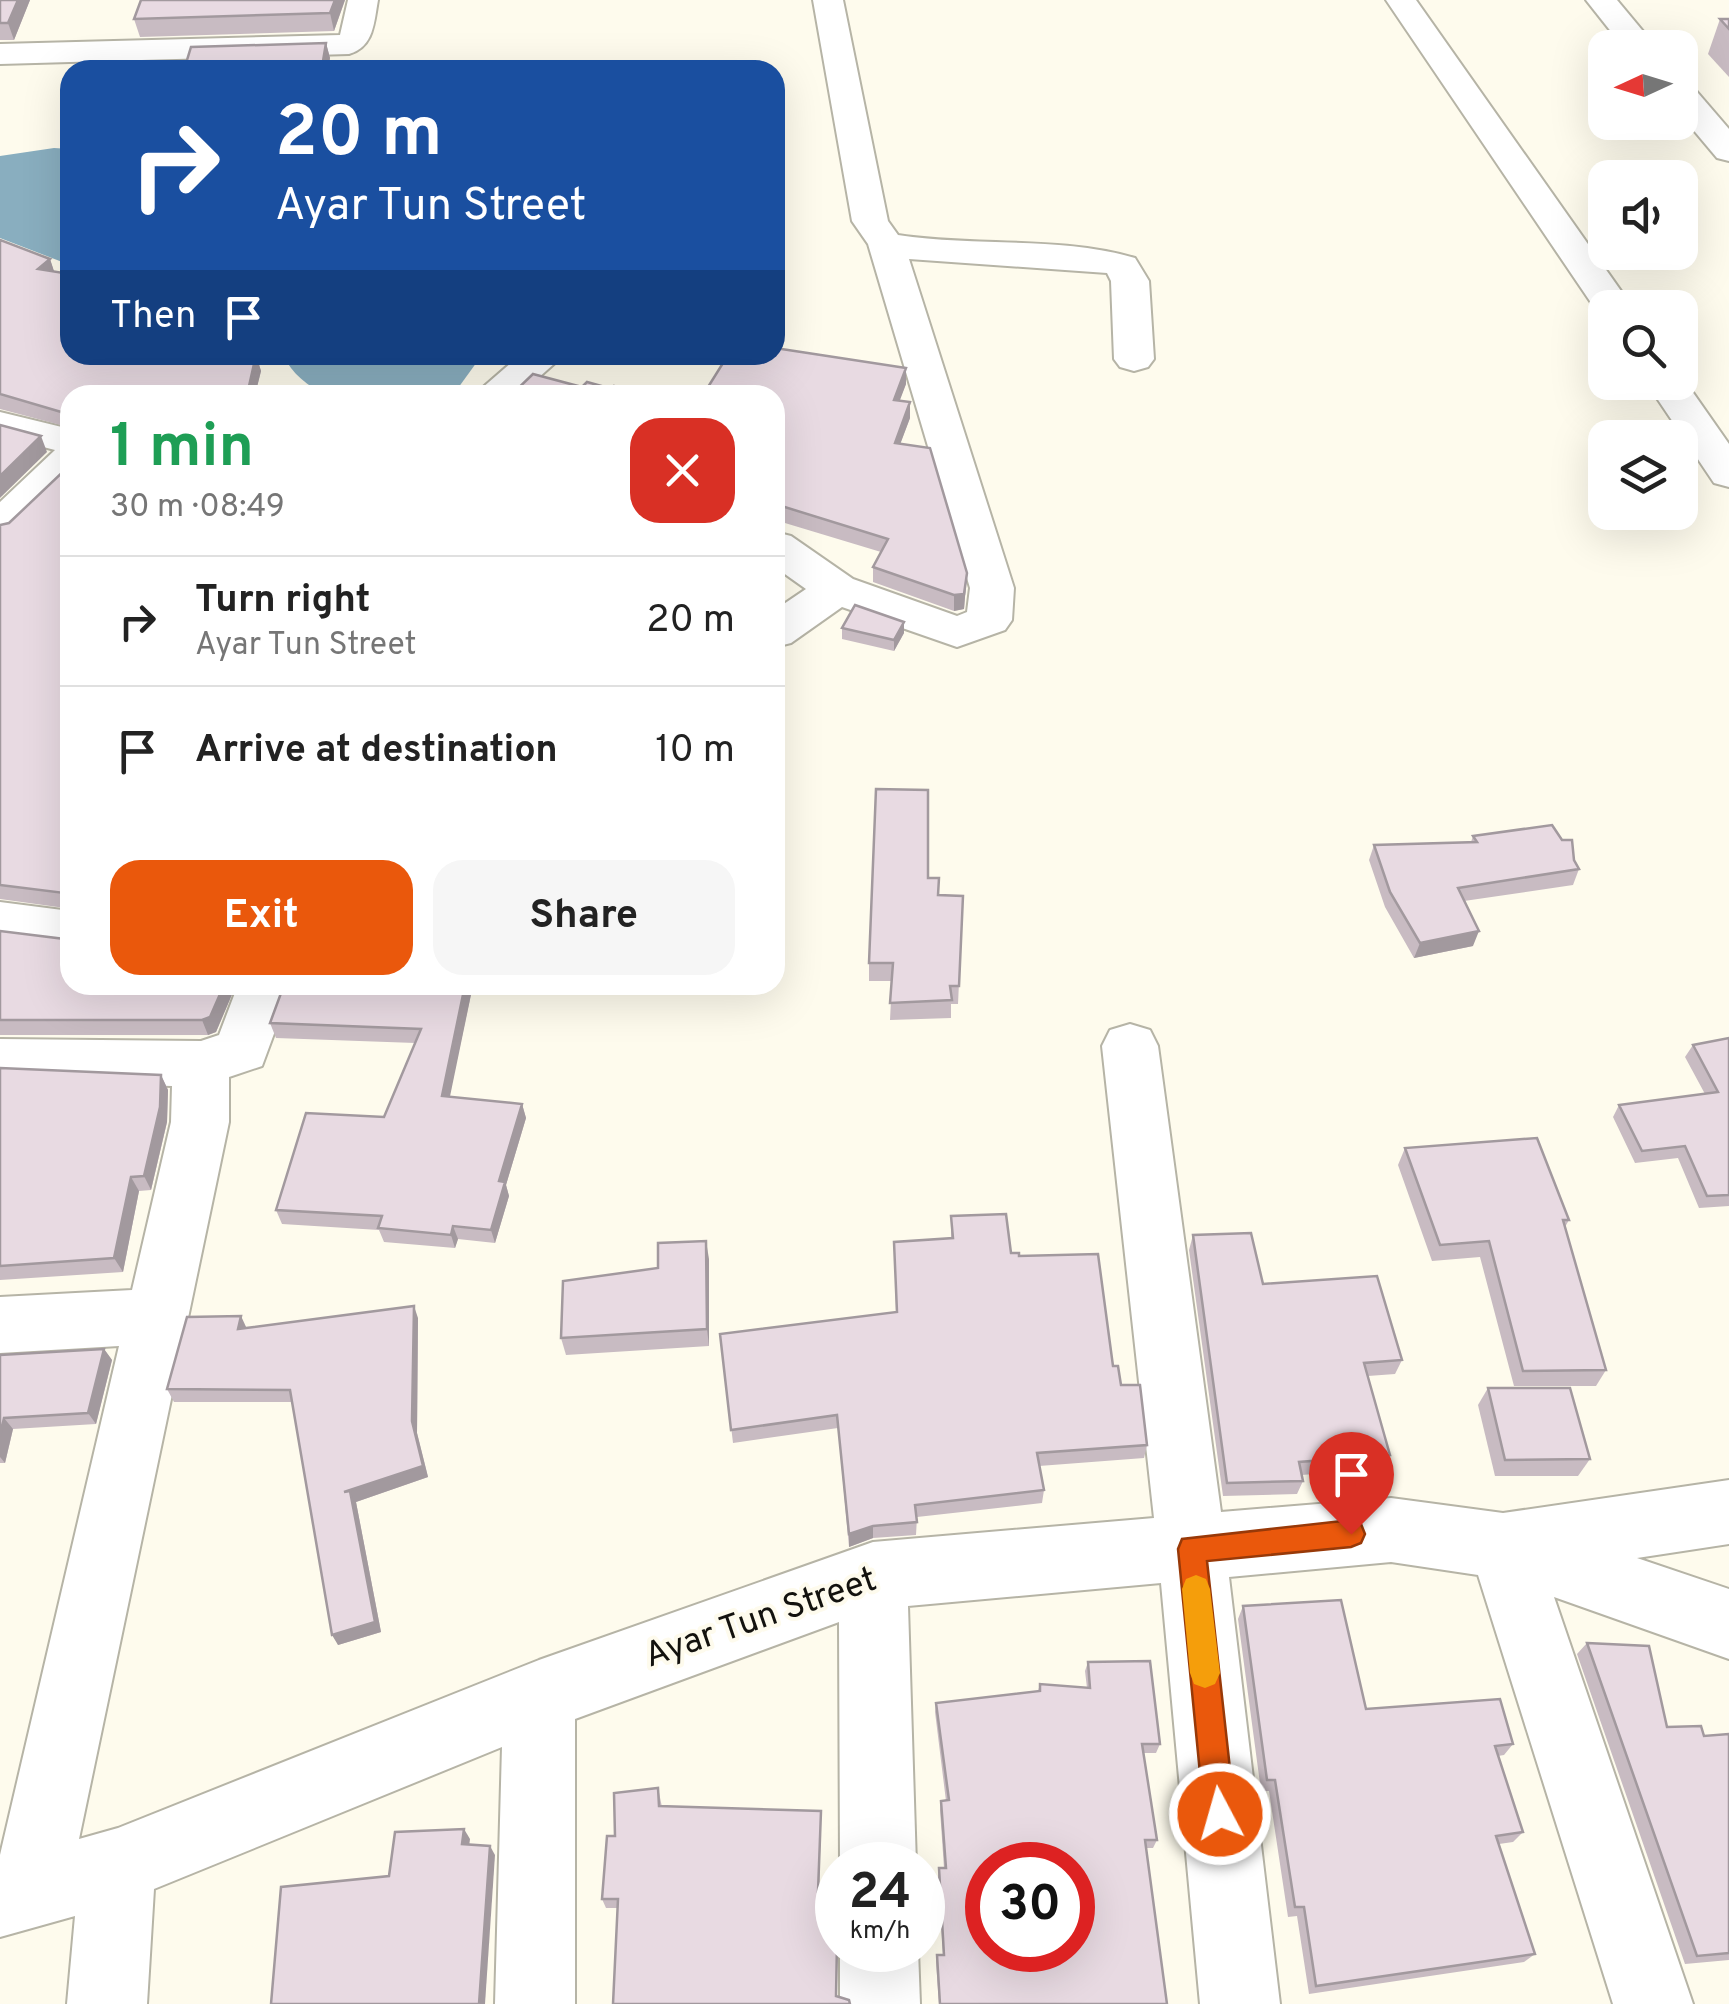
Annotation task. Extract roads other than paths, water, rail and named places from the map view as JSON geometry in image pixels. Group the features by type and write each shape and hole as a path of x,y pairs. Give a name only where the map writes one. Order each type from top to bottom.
{"street":[{"path":"0,54 349,44 355,37 363,0"},
{"path":"785,553 836,589 957,632 989,620 992,588 886,244 870,221 828,0"},
{"path":"1401,0 1602,290"},
{"path":"1601,0 1627,30"},
{"path":"1698,114 1729,150"},
{"path":"886,244 936,252 1106,261 1122,266 1130,281 1134,359"},
{"path":"506,385 532,365"},
{"path":"1678,400 1729,474"},
{"path":"0,424 60,439"},
{"path":"0,526 60,468"},
{"path":"785,625 836,589"},
{"path":"0,922 60,930"},
{"path":"7,1059 202,1064 242,1050 261,995"},
{"path":"1130,1046 1192,1549 1240,2004"},
{"path":"15,1894 200,1122 202,1064"},
{"path":"0,1325 156,1316"},
{"path":"1653,2004 1503,1546 1729,1512"},
{"name":"Ayar Tun Street","path":"15,1894 118,1866 540,1696 873,1576 1390,1530 1503,1546 1729,1624"},
{"path":"873,1576 878,1842"},
{"path":"534,2004 540,1696"},
{"path":"107,2004 118,1866"},
{"path":"879,1972 880,2004"}],"water":[{"path":"60,148 60,261 0,238 0,156"},
{"path":"289,365 475,365 460,385 309,385"}]}
